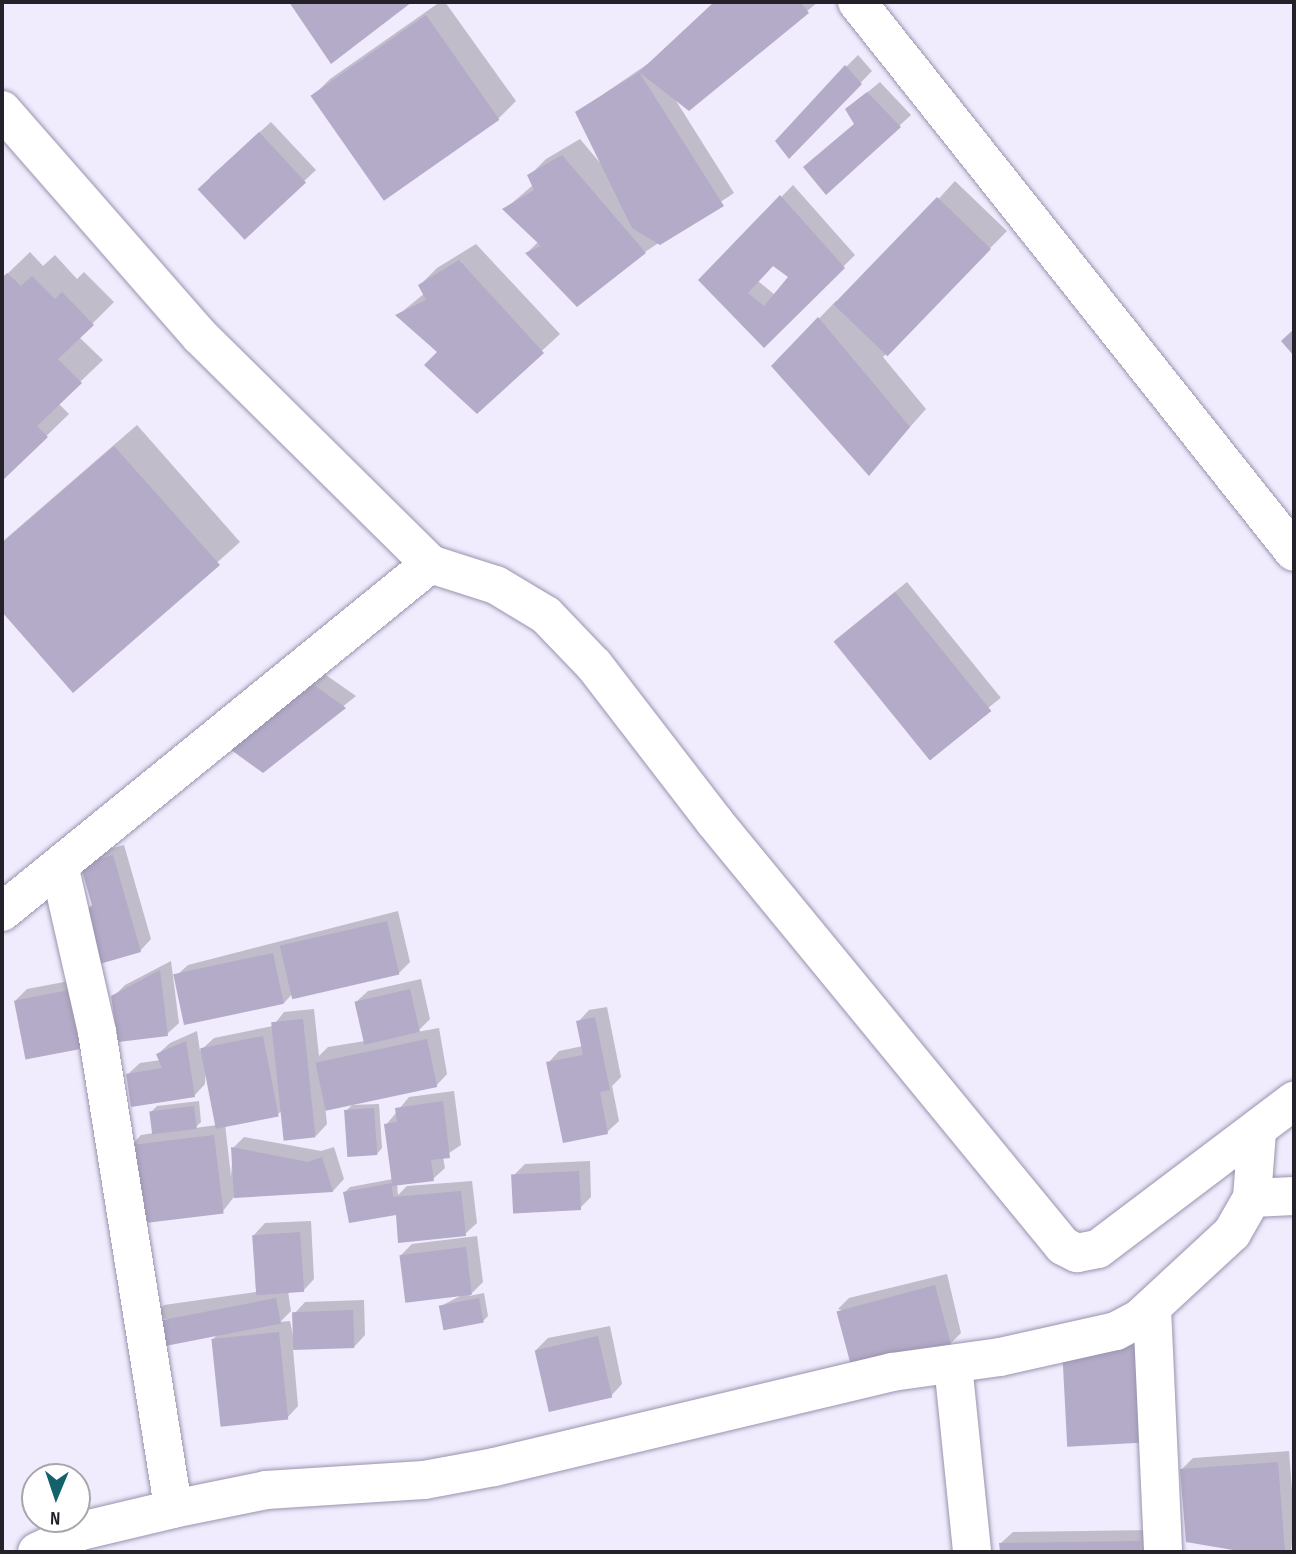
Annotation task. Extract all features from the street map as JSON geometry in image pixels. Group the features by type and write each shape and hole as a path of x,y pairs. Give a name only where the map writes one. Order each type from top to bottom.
{"street":[{"path":"858,2 1294,552"},
{"path":"2,110 200,336 430,564 496,585 547,615 594,665 714,821 1063,1246 1077,1253 1098,1249 1257,1132 1294,1101"},
{"path":"2,912 60,869 430,564"},
{"path":"60,869 97,1032 173,1509"},
{"path":"37,1552 81,1531 173,1509 266,1490 447,1476 892,1372 953,1364 1116,1331 1152,1308 1232,1233 1252,1198 1257,1132"},
{"path":"1252,1198 1294,1196"},
{"path":"1152,1308 1163,1552"},
{"path":"953,1364 972,1552"}],"building":[{"path":"289,2 412,2 331,64"},
{"path":"714,2 800,2 809,13 689,111 639,72"},
{"path":"426,15 499,120 384,201 310,96"},
{"path":"845,65 862,84 789,159 775,141"},
{"path":"639,72 724,206 660,245 632,228 575,112"},
{"path":"867,92 901,127 826,195 803,167 854,124 845,109"},
{"path":"259,132 306,182 245,240 198,189"},
{"path":"562,155 646,253 577,307 525,253 541,246 502,209 534,190 527,175"},
{"path":"780,195 845,268 764,348 698,280","holes":["773,266 788,277 764,306 748,293"]},
{"path":"937,197 991,249 887,356 833,304"},
{"path":"459,260 544,353 477,414 424,365 437,352 395,315 426,300 418,285"},
{"path":"7,273 21,286 32,276 55,299 62,292 94,325 58,359 82,383 37,426 48,437 2,481 2,278"},
{"path":"818,317 910,427 869,476 771,366"},
{"path":"1294,329 1294,356 1281,341"},
{"path":"114,446 220,565 73,693 2,612 2,543"},
{"path":"895,592 991,711 930,761 834,642"},
{"path":"311,683 346,708 263,773 227,747"},
{"path":"113,855 141,952 96,965 82,915 92,905 80,864"},
{"path":"387,921 399,975 292,999 280,946"},
{"path":"273,953 284,1004 184,1025 173,974"},
{"path":"160,970 168,1036 118,1042 111,996"},
{"path":"410,989 420,1032 364,1045 354,1002"},
{"path":"69,990 80,1049 25,1060 14,1001"},
{"path":"595,1017 610,1090 600,1092 608,1134 563,1143 546,1062 583,1055 576,1021"},
{"path":"303,1019 315,1137 284,1141 271,1022"},
{"path":"263,1036 279,1116 216,1129 200,1048"},
{"path":"427,1039 437,1087 326,1111 315,1063"},
{"path":"186,1041 195,1097 131,1107 126,1074 162,1068 156,1054"},
{"path":"443,1101 450,1158 431,1160 434,1181 392,1186 393,1197 461,1191 466,1236 398,1243 396,1215 349,1223 343,1192 392,1183 384,1124 397,1122 395,1108"},
{"path":"194,1106 197,1129 152,1134 149,1111"},
{"path":"374,1108 377,1155 347,1157 344,1110"},
{"path":"214,1135 224,1213 137,1224 128,1146"},
{"path":"231,1147 308,1162 322,1157 333,1192 234,1198"},
{"path":"579,1171 581,1210 513,1214 511,1175"},
{"path":"300,1232 304,1292 256,1295 252,1235"},
{"path":"466,1247 472,1295 405,1303 399,1255"},
{"path":"935,1285 951,1346 853,1372 836,1311"},
{"path":"276,1298 281,1324 156,1348 151,1322"},
{"path":"479,1298 484,1323 444,1330 439,1306"},
{"path":"353,1310 354,1348 293,1350 292,1312"},
{"path":"279,1332 288,1420 221,1427 211,1339"},
{"path":"598,1336 612,1397 549,1412 535,1351"},
{"path":"1135,1345 1140,1443 1067,1447 1062,1349"},
{"path":"1278,1462 1285,1552 1245,1552 1186,1542 1180,1469"},
{"path":"1140,1541 1140,1552 1000,1552 999,1543"}]}
